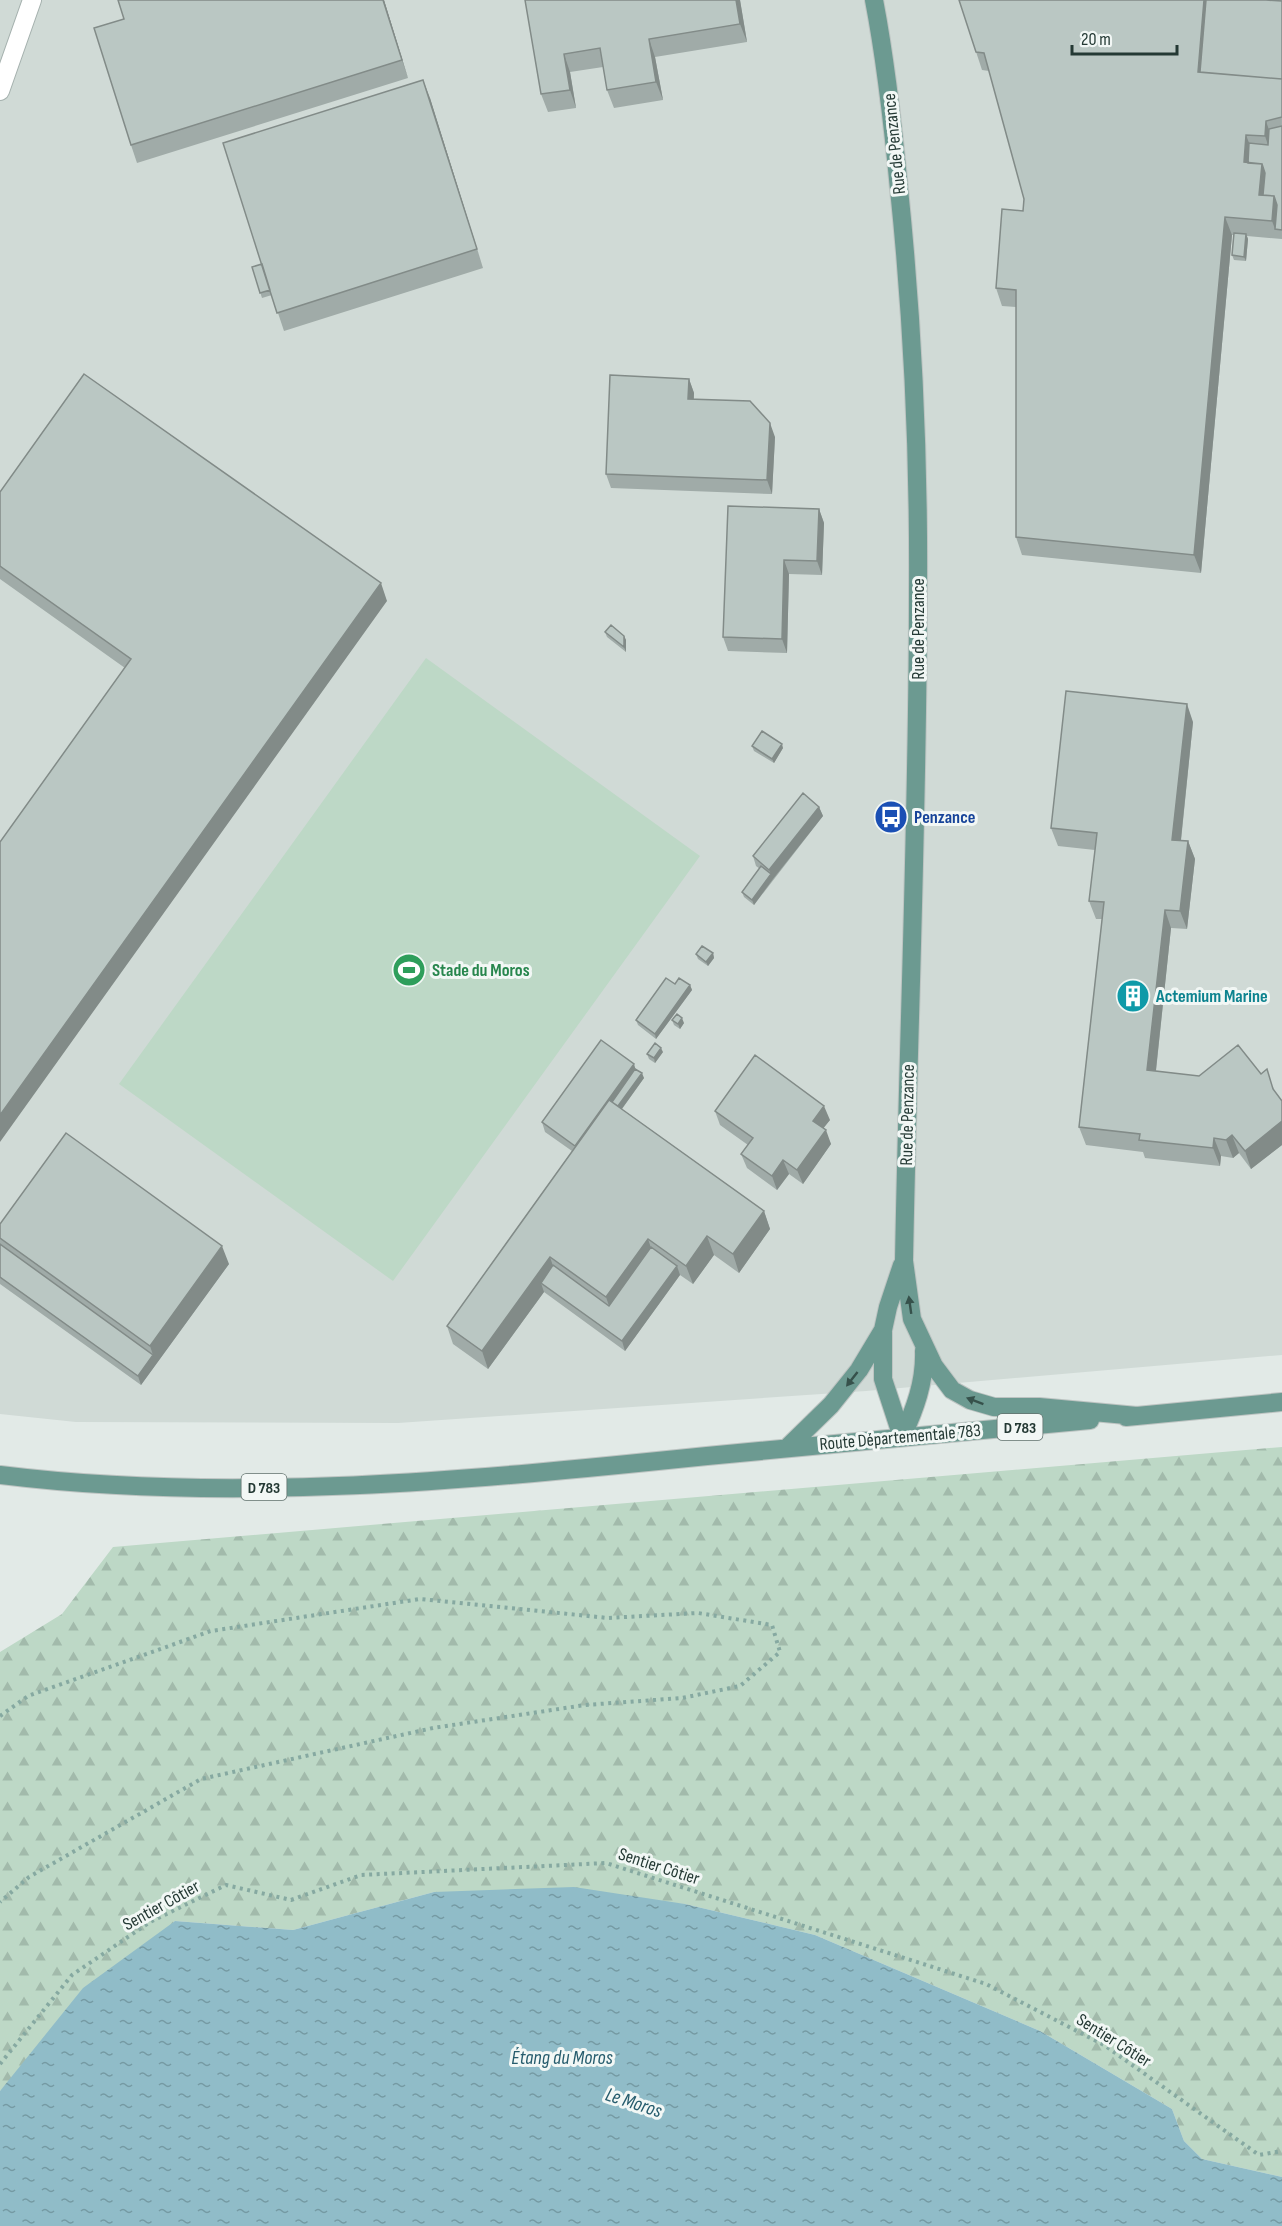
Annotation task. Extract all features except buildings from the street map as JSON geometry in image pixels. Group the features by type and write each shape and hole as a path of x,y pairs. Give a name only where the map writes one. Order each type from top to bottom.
{"main road":[{"name":"Rue de Penzance","path":"874,0 887,78 907,265 914,360 919,499 918,704 904,1261 912,1319 934,1365 952,1390 970,1400 994,1407 1039,1407 1137,1416"},
{"name":"Rue de Penzance","path":"788,1447 831,1405 859,1370 884,1330 888,1307 904,1261"},
{"path":"884,1330 883,1379 902,1437"},
{"path":"902,1437 915,1408 925,1369 924,1346"},
{"name":"Route Départementale 783","path":"788,1447 1282,1402"},
{"name":"D 783","path":"0,1475 58,1482 138,1486 308,1486 528,1474 788,1447"}],"street":[{"path":"0,91 32,0"}],"path":[{"path":"0,1716 28,1696 211,1631 420,1599 608,1618 698,1613 772,1624 780,1652 740,1686 682,1698 585,1705 433,1728 201,1779 29,1877 0,1902"},
{"name":"Sentier Côtier","path":"0,2064 72,1975 150,1922 226,1885 291,1900 361,1875 606,1863 986,1983 1104,2045 1259,2156 1282,2151"}],"shaded area":[{"path":"0,0 1282,0 1282,1355 866,1391 398,1423 76,1422 0,1414"}],"green space":[{"name":"Stade du Moros","path":"426,658 700,856 393,1281 119,1084"},
{"path":"1282,1447 1282,2177 1202,2159 1184,2141 1172,2109 1040,2031 815,1935 685,1904 434,1892 293,1930 175,1921 0,2091 0,1652 62,1614 113,1547"}],"water":[{"name":"Étang du Moros","path":"574,1887 685,1904 815,1935 1040,2031 1172,2109 1184,2141 1202,2159 1282,2177 1282,2226 0,2226 0,2091 83,1988 175,1921 293,1930 434,1892"}],"place":[{"name":"Penzance","path":"891,817"},
{"name":"Stade du Moros","path":"409,970"},
{"name":"Actemium Marine","path":"1133,996"}],"water label":[{"name":"Le Moros","path":"634,2102"}]}
